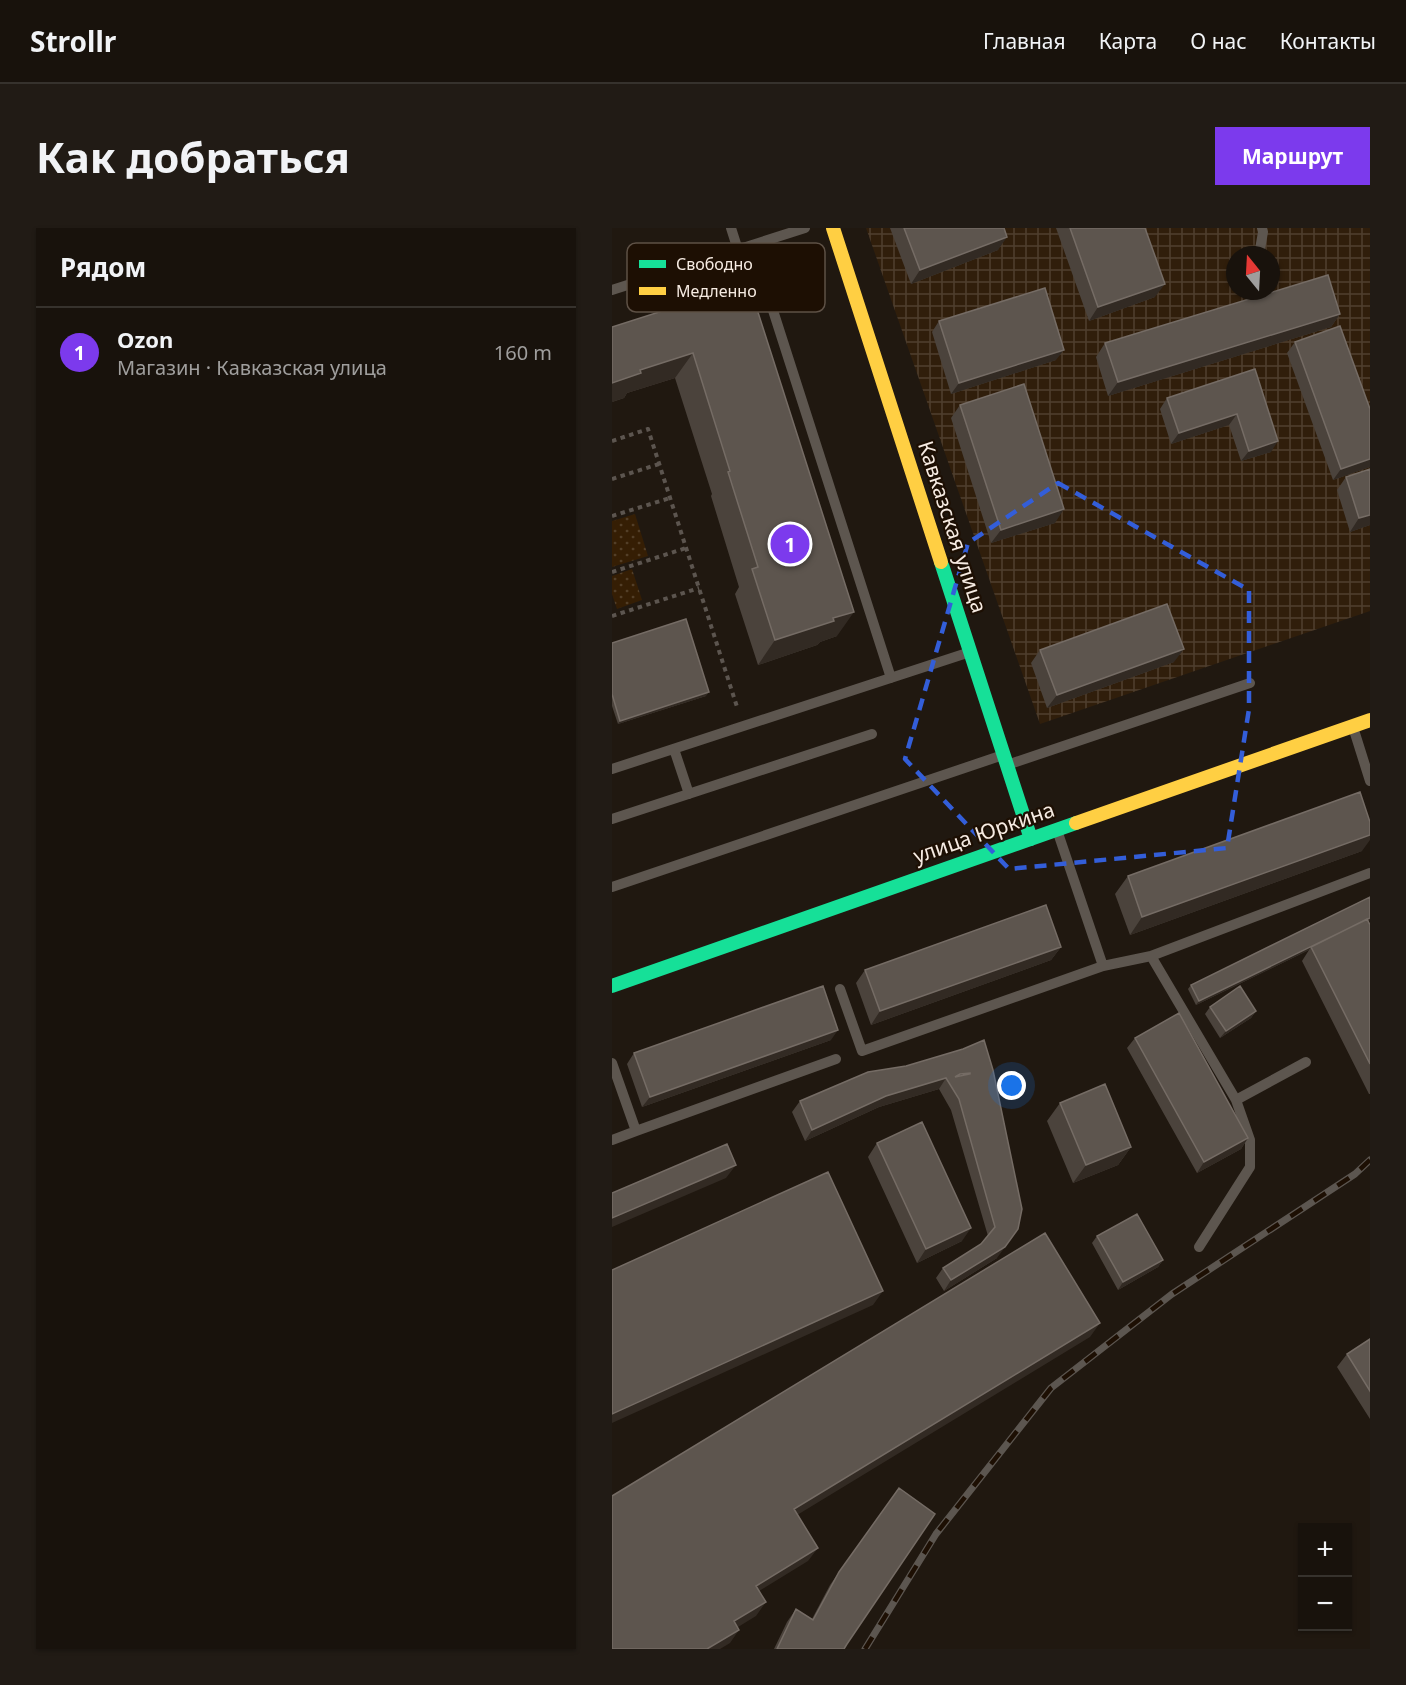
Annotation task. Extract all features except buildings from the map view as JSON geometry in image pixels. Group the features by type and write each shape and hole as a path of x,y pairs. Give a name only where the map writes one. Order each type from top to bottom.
{"main road":[{"name":"Кавказская улица","path":"833,228 1031,838"},
{"name":"улица Юркина","path":"612,986 1370,720"}],"lane":[{"path":"731,228 736,243"},
{"path":"758,243 805,228"},
{"path":"1260,246 1262,228"},
{"path":"612,290 627,285"},
{"path":"774,312 891,678"},
{"path":"612,769 970,652"},
{"path":"612,887 1250,682"},
{"path":"1352,726 1370,781"},
{"path":"612,819 872,734"},
{"path":"674,748 689,794"},
{"path":"1057,830 1103,966"},
{"path":"840,989 862,1051 1103,966 1151,956 1370,873"},
{"path":"1151,956 1236,1100 1250,1140 1250,1167 1199,1247"},
{"path":"612,1140 836,1059"},
{"path":"1236,1100 1306,1062"},
{"path":"612,1063 636,1131"}],"path":[{"path":"612,441 648,429 743,726"},
{"path":"612,479 659,464"},
{"path":"612,516 670,498"},
{"path":"612,572 686,548"},
{"path":"612,609 613,616 699,588"}],"highlighted area":[{"path":"1058,483 1249,590 1249,709 1227,848 1009,869 905,759 968,543"}],"shaded area":[{"path":"866,228 1370,228 1370,611 1040,724"},
{"path":"635,514 648,556 612,567 612,521"},
{"path":"632,569 642,600 617,609 612,594 612,576"}],"railway":[{"path":"865,1649 936,1534 1051,1388 1172,1294 1355,1174 1370,1160"}],"traffic: fast":[{"path":"941,562 1031,839"},
{"path":"612,986 1076,823"}],"traffic: slow":[{"path":"833,228 941,562"},
{"path":"1076,823 1370,720"}],"place":[{"name":"Ozon","path":"790,544"}]}
